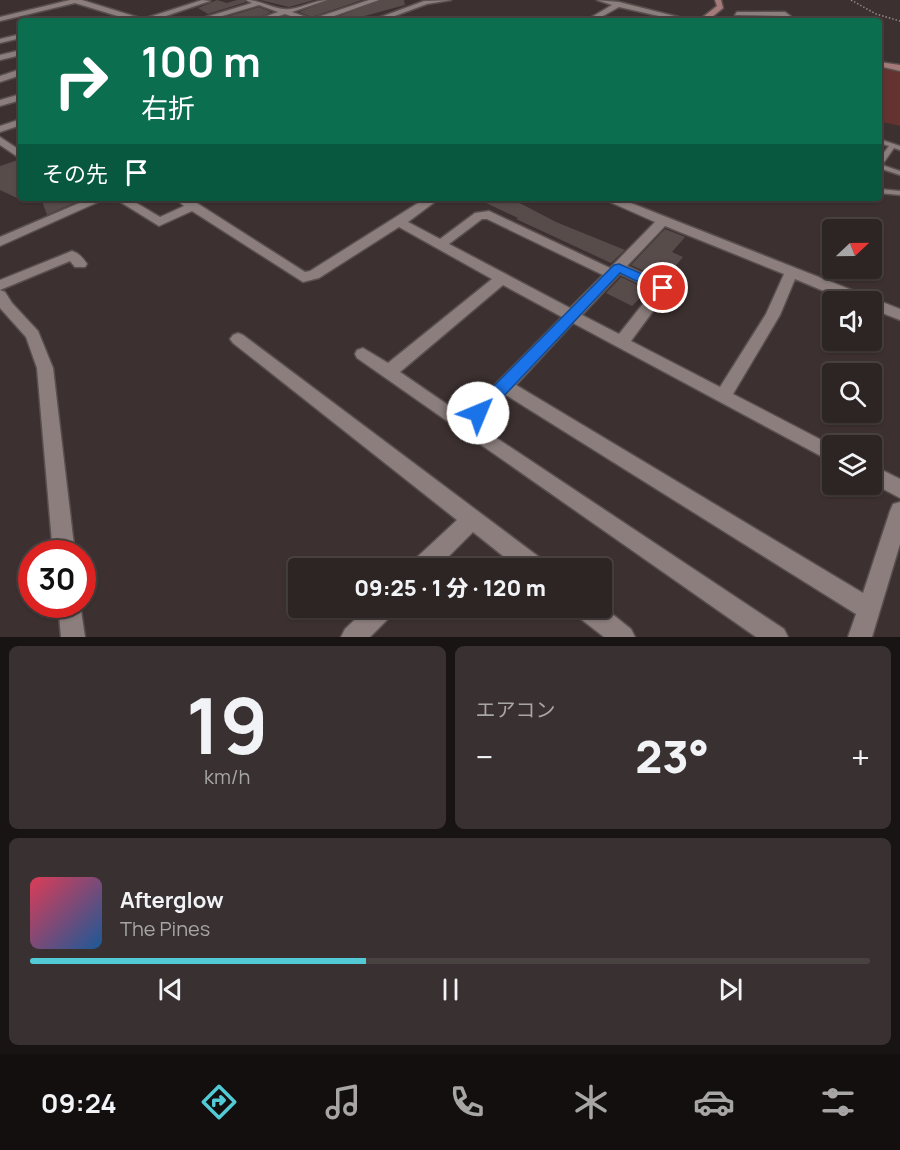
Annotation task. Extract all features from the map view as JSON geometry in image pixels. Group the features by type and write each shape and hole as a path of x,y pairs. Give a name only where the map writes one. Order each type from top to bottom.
{"street":[{"path":"0,19 76,0 133,18"},
{"path":"152,18 208,0"},
{"path":"249,0 303,18"},
{"path":"207,18 269,0"},
{"path":"266,18 324,0"},
{"path":"321,18 376,0"},
{"path":"381,18 423,1 448,0"},
{"path":"600,0 677,18"},
{"path":"707,18 719,10 720,2 732,8 740,18"},
{"path":"594,18 619,4"},
{"path":"0,11 18,20"},
{"path":"737,14 785,14 790,18"},
{"path":"0,41 18,37"},
{"path":"0,58 18,53"},
{"path":"882,64 900,68"},
{"path":"0,79 18,73"},
{"path":"0,104 18,98"},
{"path":"0,129 18,123"},
{"path":"0,140 18,151"},
{"path":"74,201 81,207"},
{"path":"0,242 94,201"},
{"path":"125,201 159,222 187,202 303,277 314,275 430,201"},
{"path":"614,201 838,291"},
{"path":"440,244 479,216 489,215 615,271 663,288 622,341"},
{"path":"465,426 663,221"},
{"path":"399,222 571,317 622,341 822,449"},
{"path":"0,285 72,255 80,264"},
{"path":"723,396 773,315 792,272"},
{"path":"388,372 501,279"},
{"path":"0,295 6,306 33,335 45,368 63,540"},
{"path":"882,308 900,315"},
{"path":"238,339 522,558"},
{"path":"363,354 776,637"},
{"path":"504,386 869,609"},
{"path":"882,479 900,489"},
{"path":"860,637 900,511"},
{"path":"432,558 471,520"},
{"path":"71,618 73,637"},
{"path":"353,637 373,618"},
{"path":"598,618 623,637"}],"lane":[{"path":"882,142 897,147 882,162"},
{"path":"882,166 900,173"},
{"path":"882,191 900,193"}],"path":[{"path":"851,0 876,14 900,21"}],"shaded area":[{"path":"882,68 900,72 900,126 882,122"}],"building":[{"path":"217,0 227,3 237,0 246,2 208,14 198,8"},
{"path":"260,0 314,0 289,7"},
{"path":"329,0 362,0 312,17 299,12"},
{"path":"381,0 404,0 405,5 357,18 335,18"},
{"path":"259,7 271,12 258,18 223,18"},
{"path":"18,160 18,199 0,190 0,166"},
{"path":"42,201 78,201 47,215"},
{"path":"516,201 556,222 625,250 611,263 484,202"},
{"path":"665,229 685,237 672,252 683,257 668,275 664,273 659,278 631,265"},
{"path":"621,277 648,290 632,306 606,293"}],"route":[{"path":"478,413 619,268 663,288"}]}
